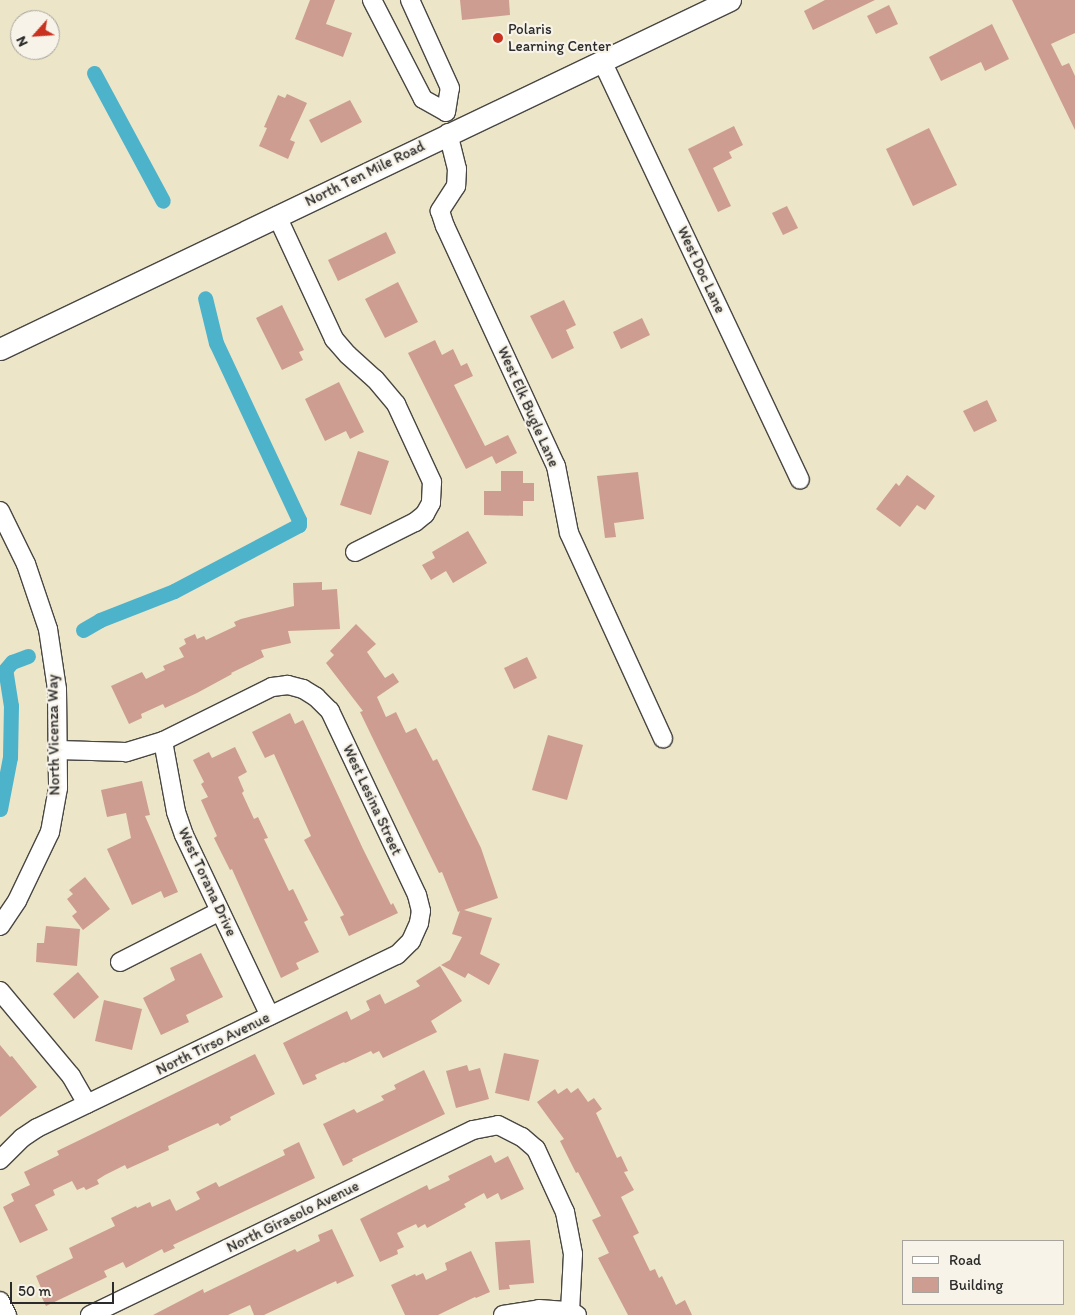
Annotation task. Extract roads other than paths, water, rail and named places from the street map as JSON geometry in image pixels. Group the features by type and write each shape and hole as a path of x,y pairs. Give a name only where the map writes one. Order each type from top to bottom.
{"main road":[{"name":"North Ten Mile Road","path":"0,349 277,216 449,125 602,62 730,0"}],"street":[{"path":"372,0 423,99 449,125"},
{"path":"410,0 450,88 449,125"},
{"name":"West Doc Lane","path":"602,62 800,479"},
{"name":"West Elk Bugle Lane","path":"449,125 457,169 456,186 440,211 445,226 556,466 569,533 663,738"},
{"path":"277,216 334,339 348,355 376,379 403,418 432,482 431,503 425,514 415,522 355,552"},
{"name":"North Vicenza Way","path":"0,511 26,564 48,629 57,689 58,750 58,788 50,832 17,901 0,926"},
{"name":"West Lesina Street","path":"164,741 272,687 288,686 303,689 316,697 330,711 417,895 421,911 419,923"},
{"path":"58,750 126,752 164,741"},
{"name":"West Torana Drive","path":"164,741 176,812 184,835 270,1016"},
{"path":"120,962 220,911"},
{"name":"North Tirso Avenue","path":"0,1160 30,1133 397,955 411,940 419,923"},
{"path":"0,991 71,1076 87,1104"},
{"name":"North Girasolo Avenue","path":"90,1315 473,1130 498,1125 522,1136 536,1149 565,1212 573,1254 574,1313"},
{"path":"0,1300 7,1315"},
{"path":"503,1315 539,1309 574,1313"}],"waterway":[{"path":"94,73 163,201"},
{"path":"83,630 100,620 174,591 299,525 299,520 216,343 205,298"},
{"path":"0,809 10,757 11,706 5,670 12,662 28,656"}],"place":[{"name":"Polaris Learning Center","path":"498,38"}]}
